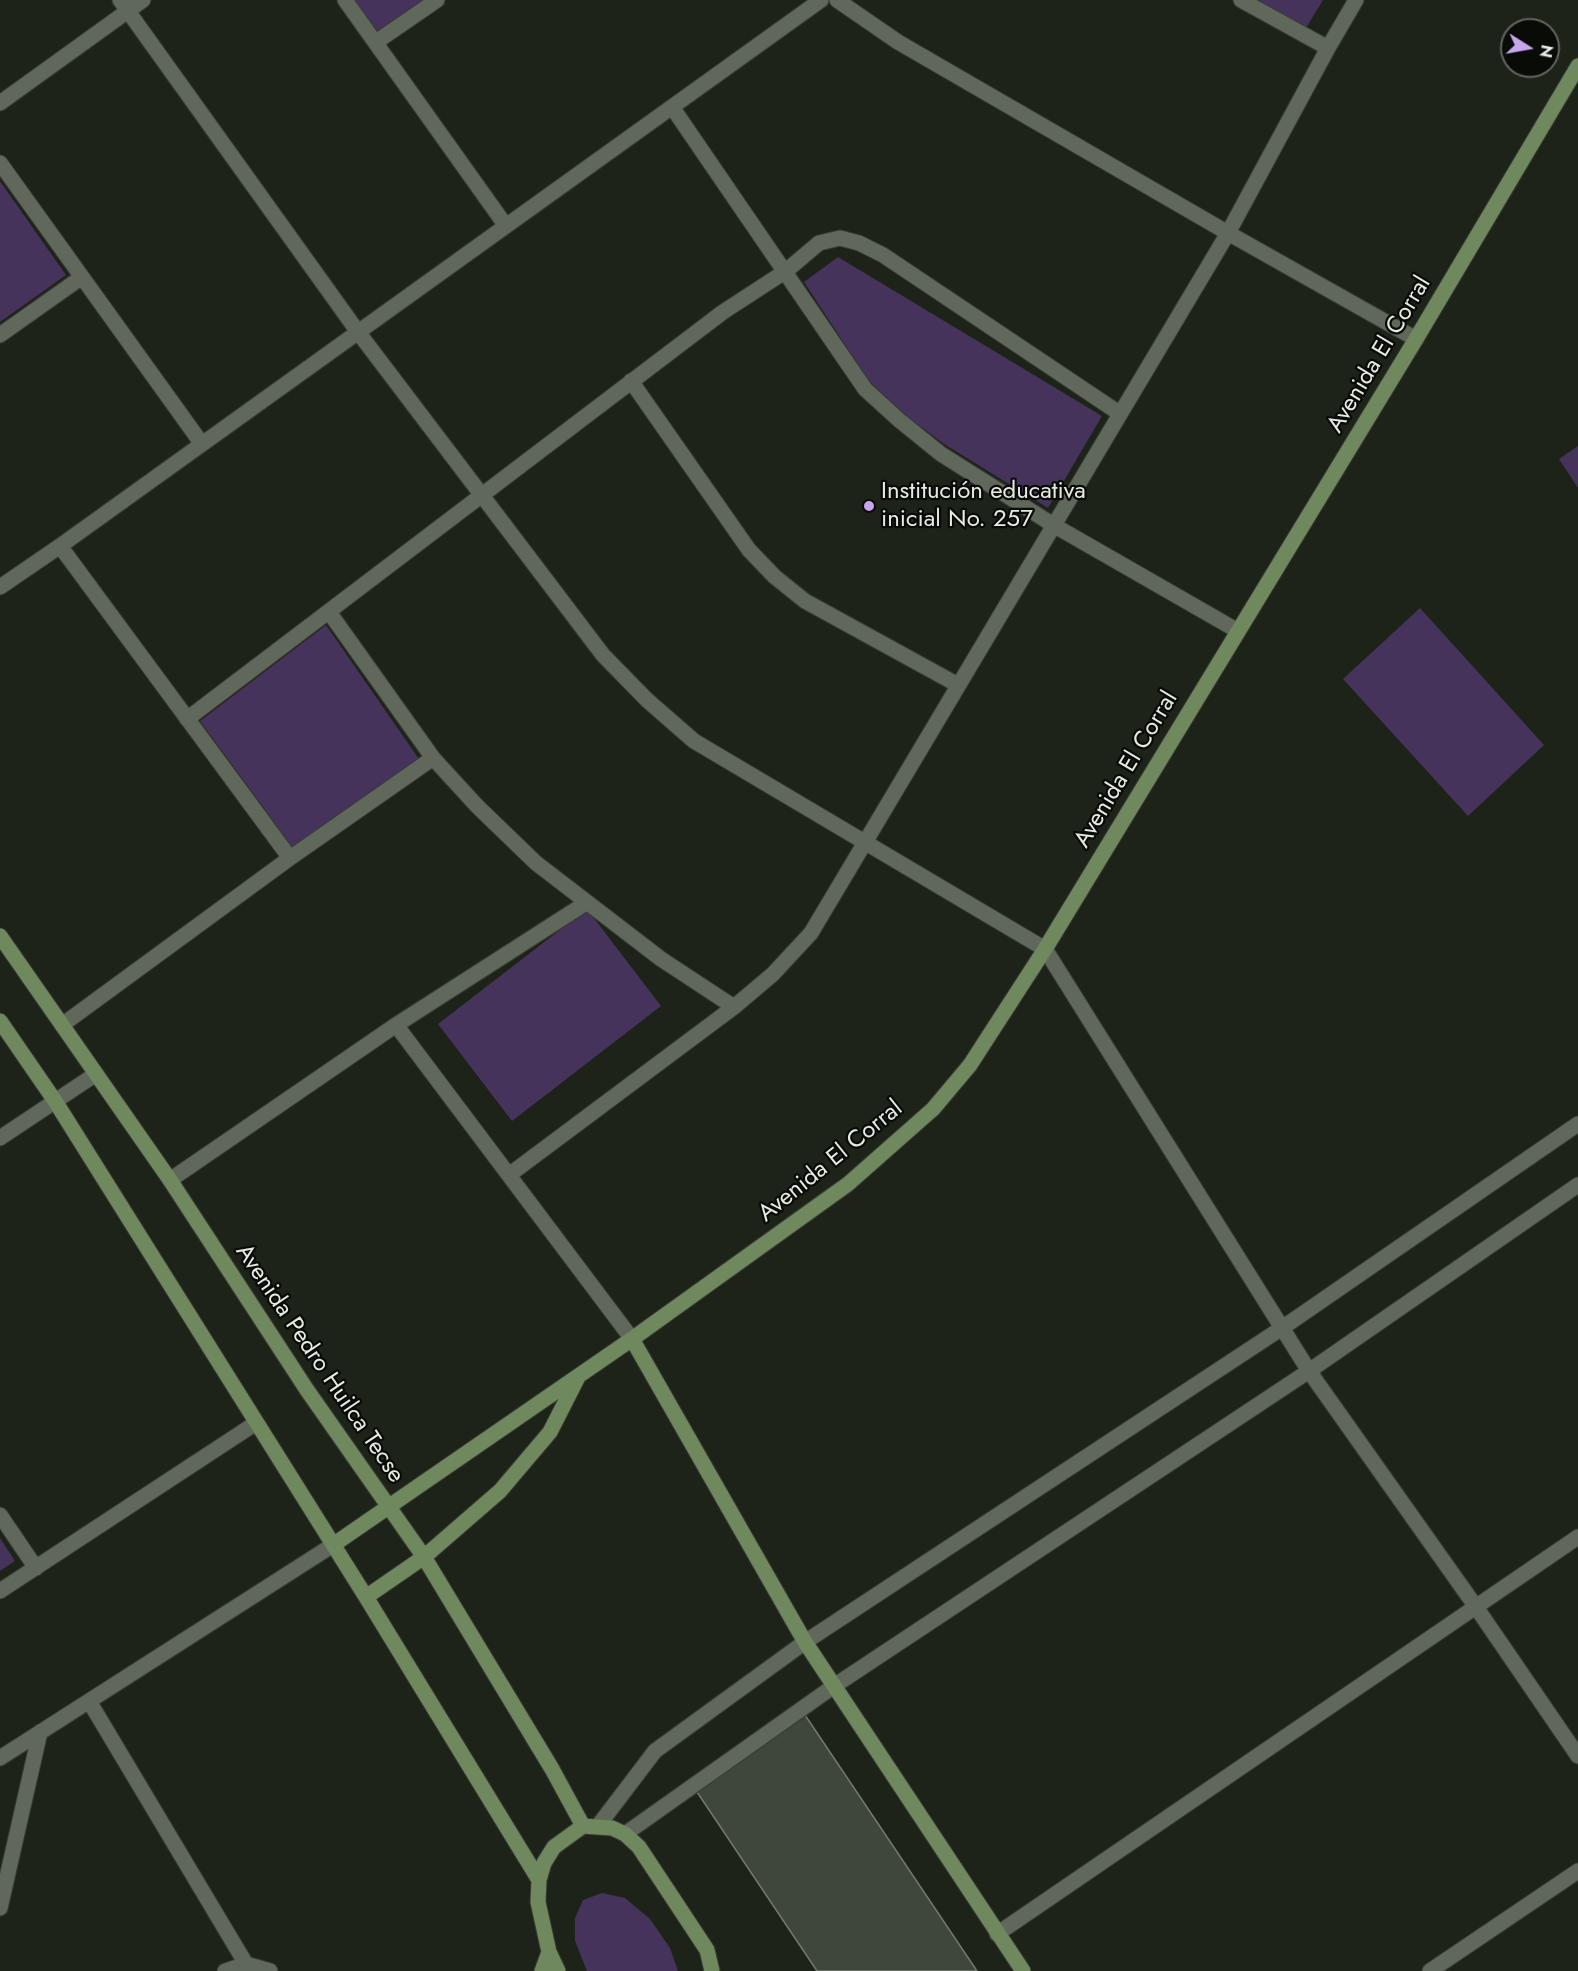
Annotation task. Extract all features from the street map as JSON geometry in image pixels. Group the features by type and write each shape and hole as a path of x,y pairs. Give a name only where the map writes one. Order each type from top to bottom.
{"street":[{"path":"0,103 124,5 144,0"},
{"path":"345,0 506,226"},
{"path":"376,42 437,0"},
{"path":"0,586 60,546 821,0"},
{"path":"837,0 897,42 1416,339"},
{"path":"1241,0 1328,48"},
{"path":"508,1174 734,1007 773,974 811,933 1228,232 1356,0"},
{"path":"124,5 358,332 603,655 647,700 694,741 1045,949 1309,1371 1578,1756"},
{"name":"Avenida El Corral","path":"333,1545 632,1340 848,1184 933,1109 970,1065 1045,949 1416,339 1578,66"},
{"path":"672,107 865,389 941,454 1055,526 1238,631"},
{"path":"0,163 202,444"},
{"path":"187,719 483,496 631,381 723,312 786,271 819,243 840,238 859,243 883,255 1119,413"},
{"path":"0,335 82,277"},
{"path":"631,381 749,550 775,577 806,601 958,685"},
{"path":"60,546 290,858"},
{"path":"329,612 433,758 477,806 536,863 586,903 660,959 734,1007"},
{"path":"62,1025 290,858 433,758"},
{"path":"170,1180 396,1025 586,903"},
{"name":"Avenida Pedro Huilca Tecse","path":"0,936 170,1180 307,1390 424,1557 552,1769 591,1826"},
{"path":"0,1022 54,1101 366,1597 539,1880"},
{"path":"396,1025 632,1340 805,1642 1023,1971"},
{"path":"0,1138 96,1074"},
{"path":"558,1971 549,1952 538,1902 539,1880 544,1863 554,1847 591,1826 655,1750 805,1642 1282,1328 1578,1124"},
{"path":"625,1834 834,1686 1309,1371 1578,1185"},
{"name":"Avenida El Corral","path":"366,1597 424,1557 507,1483 550,1432 579,1376"},
{"path":"0,1591 256,1423"},
{"path":"0,1515 36,1568"},
{"path":"997,1934 1578,1537"},
{"path":"0,1758 333,1545"},
{"path":"89,1701 246,1964"},
{"path":"0,1908 39,1732"},
{"path":"591,1826 612,1828 625,1834 639,1847 722,1971"},
{"path":"1430,1971 1578,1871"},
{"path":"707,1950 712,1971"},
{"path":"542,1971 549,1952"},
{"path":"225,1971 246,1964 270,1971"}],"shaded area":[{"path":"354,0 440,0 384,42"},
{"path":"1256,0 1323,0 1306,28"},
{"path":"0,181 66,275 0,322"},
{"path":"838,257 1102,416 1048,508 944,444 908,417 869,381 804,282"},
{"path":"1578,446 1578,488 1559,459"},
{"path":"1420,608 1544,745 1468,816 1343,679"},
{"path":"326,625 419,759 293,848 200,721"},
{"path":"587,909 661,1006 512,1121 438,1024"},
{"path":"0,1538 15,1561 0,1571"},
{"path":"602,1893 625,1898 650,1919 670,1948 678,1971 587,1971 575,1941 575,1918 583,1900"}],"building":[{"path":"805,1715 977,1971 817,1971 695,1789"}],"place":[{"name":"Institución educativa inicial No. 257","path":"869,506"}]}
